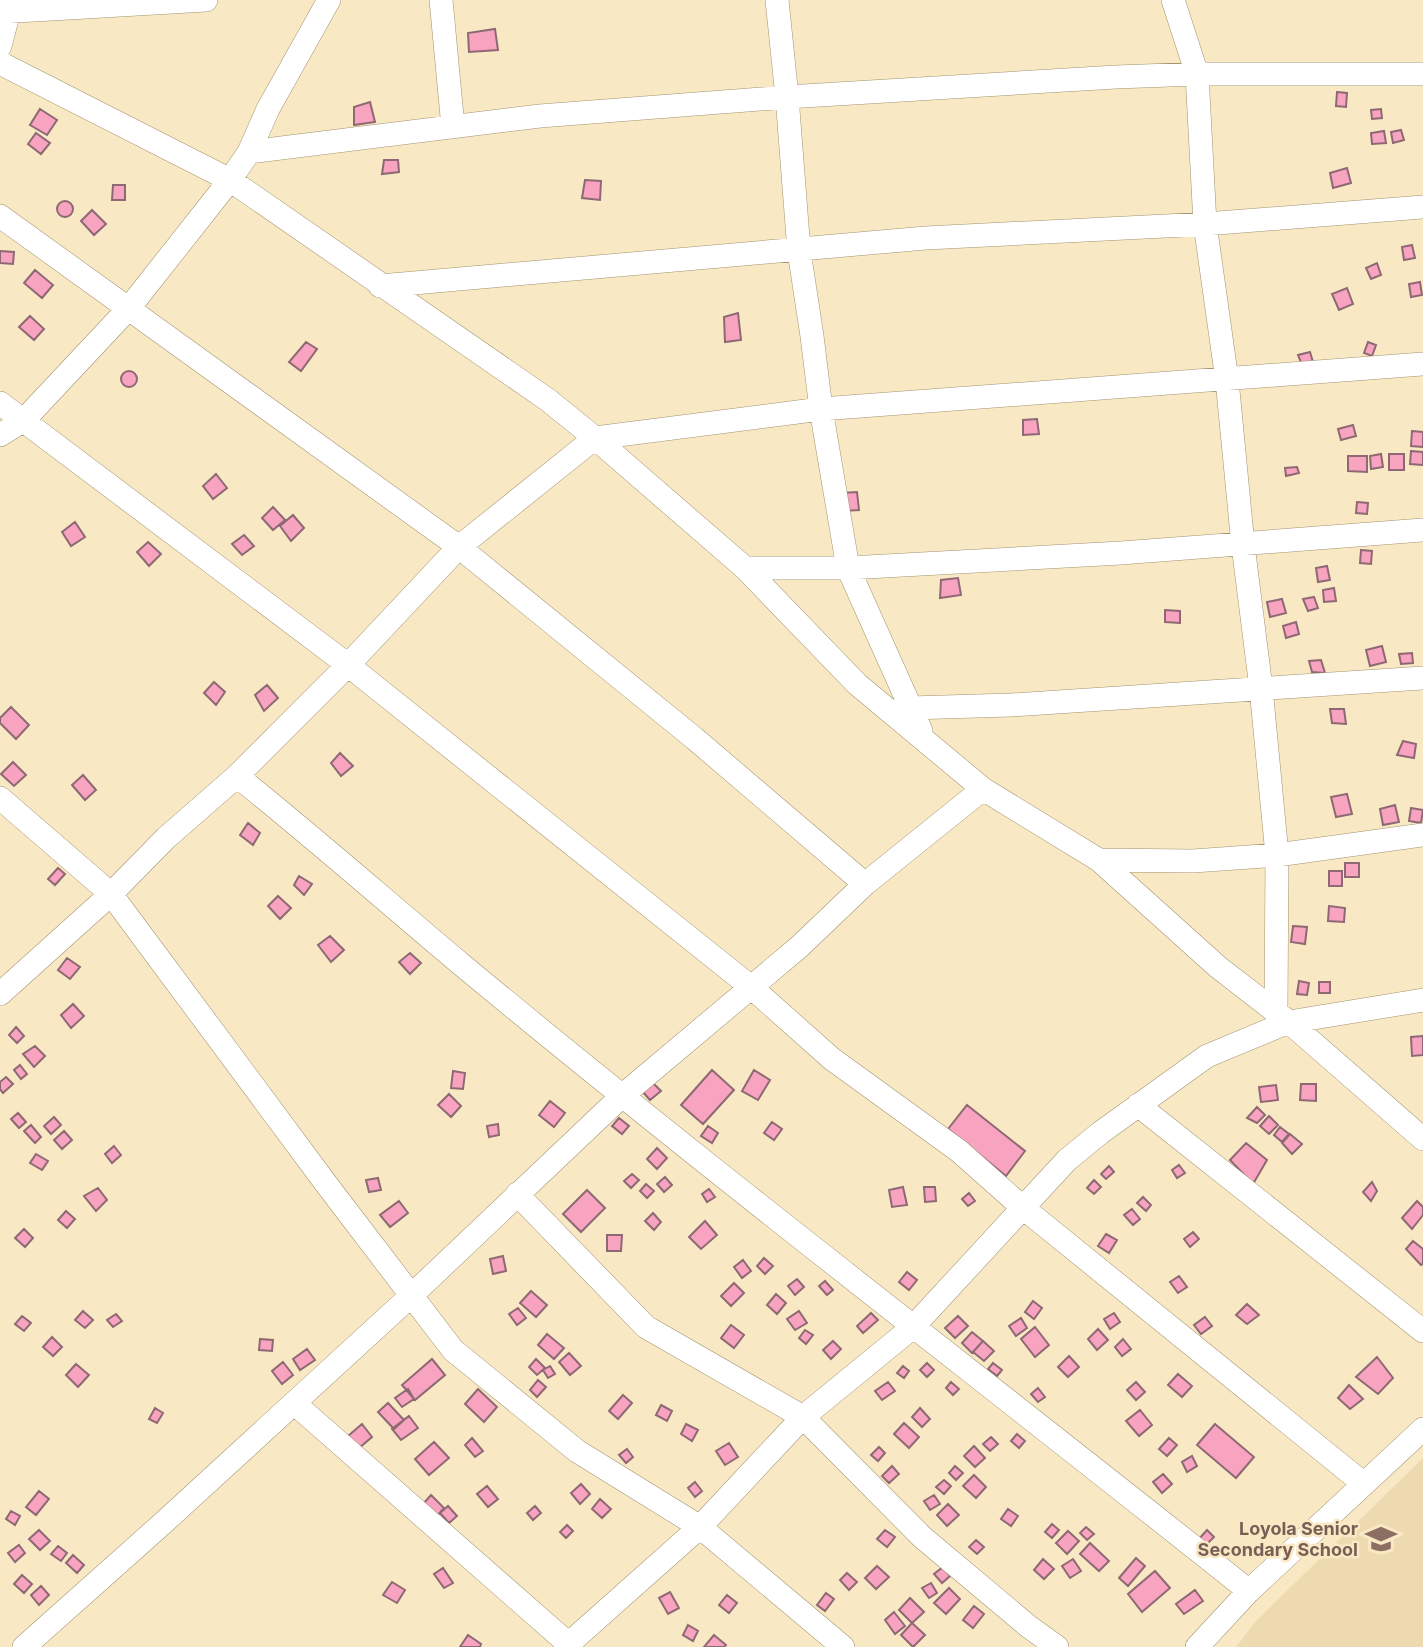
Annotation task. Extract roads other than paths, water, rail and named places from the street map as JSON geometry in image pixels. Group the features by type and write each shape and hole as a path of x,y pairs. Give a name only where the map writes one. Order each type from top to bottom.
{"street":[{"path":"0,46 7,8 206,0"},
{"path":"0,435 24,420 129,308 230,180 249,152 268,109 329,0"},
{"path":"441,0 453,127"},
{"path":"777,0 799,251 821,409 848,568 924,737"},
{"path":"1173,0 1197,74 1205,224 1227,380 1277,855 1283,1017"},
{"path":"0,63 230,180 548,400 745,568 857,684 924,737 983,789 1100,860 1218,967 1413,1125 1423,1139"},
{"path":"249,152 540,116 787,97 1197,74 1423,74"},
{"path":"380,286 926,239 1205,224 1423,206"},
{"path":"0,216 458,547 694,738 865,884"},
{"path":"0,994 111,894 166,838 237,776 348,665 458,547 595,438 821,409 1423,364"},
{"path":"0,403 348,665 751,987 832,1059 958,1151 1021,1207 1364,1484"},
{"path":"745,568 848,568 1243,545 1423,530"},
{"path":"910,708 1011,705 1423,678"},
{"path":"237,776 623,1095 1249,1591"},
{"path":"24,1647 294,1403 623,1095 799,947 865,884 983,789"},
{"path":"0,798 111,894 453,1350 577,1451 699,1527 843,1647"},
{"path":"1100,860 1193,861 1277,855 1423,835"},
{"path":"294,1403 569,1646 699,1527 803,1418 913,1327 1067,1160 1138,1105 1207,1056 1283,1017 1423,1000"},
{"path":"1138,1105 1423,1331"},
{"path":"517,1194 646,1327 803,1418 922,1537 1057,1647"},
{"path":"1197,1647 1249,1591 1423,1429"}],"place":[{"name":"Loyola Senior Secondary School","path":"1381,1539"}]}
